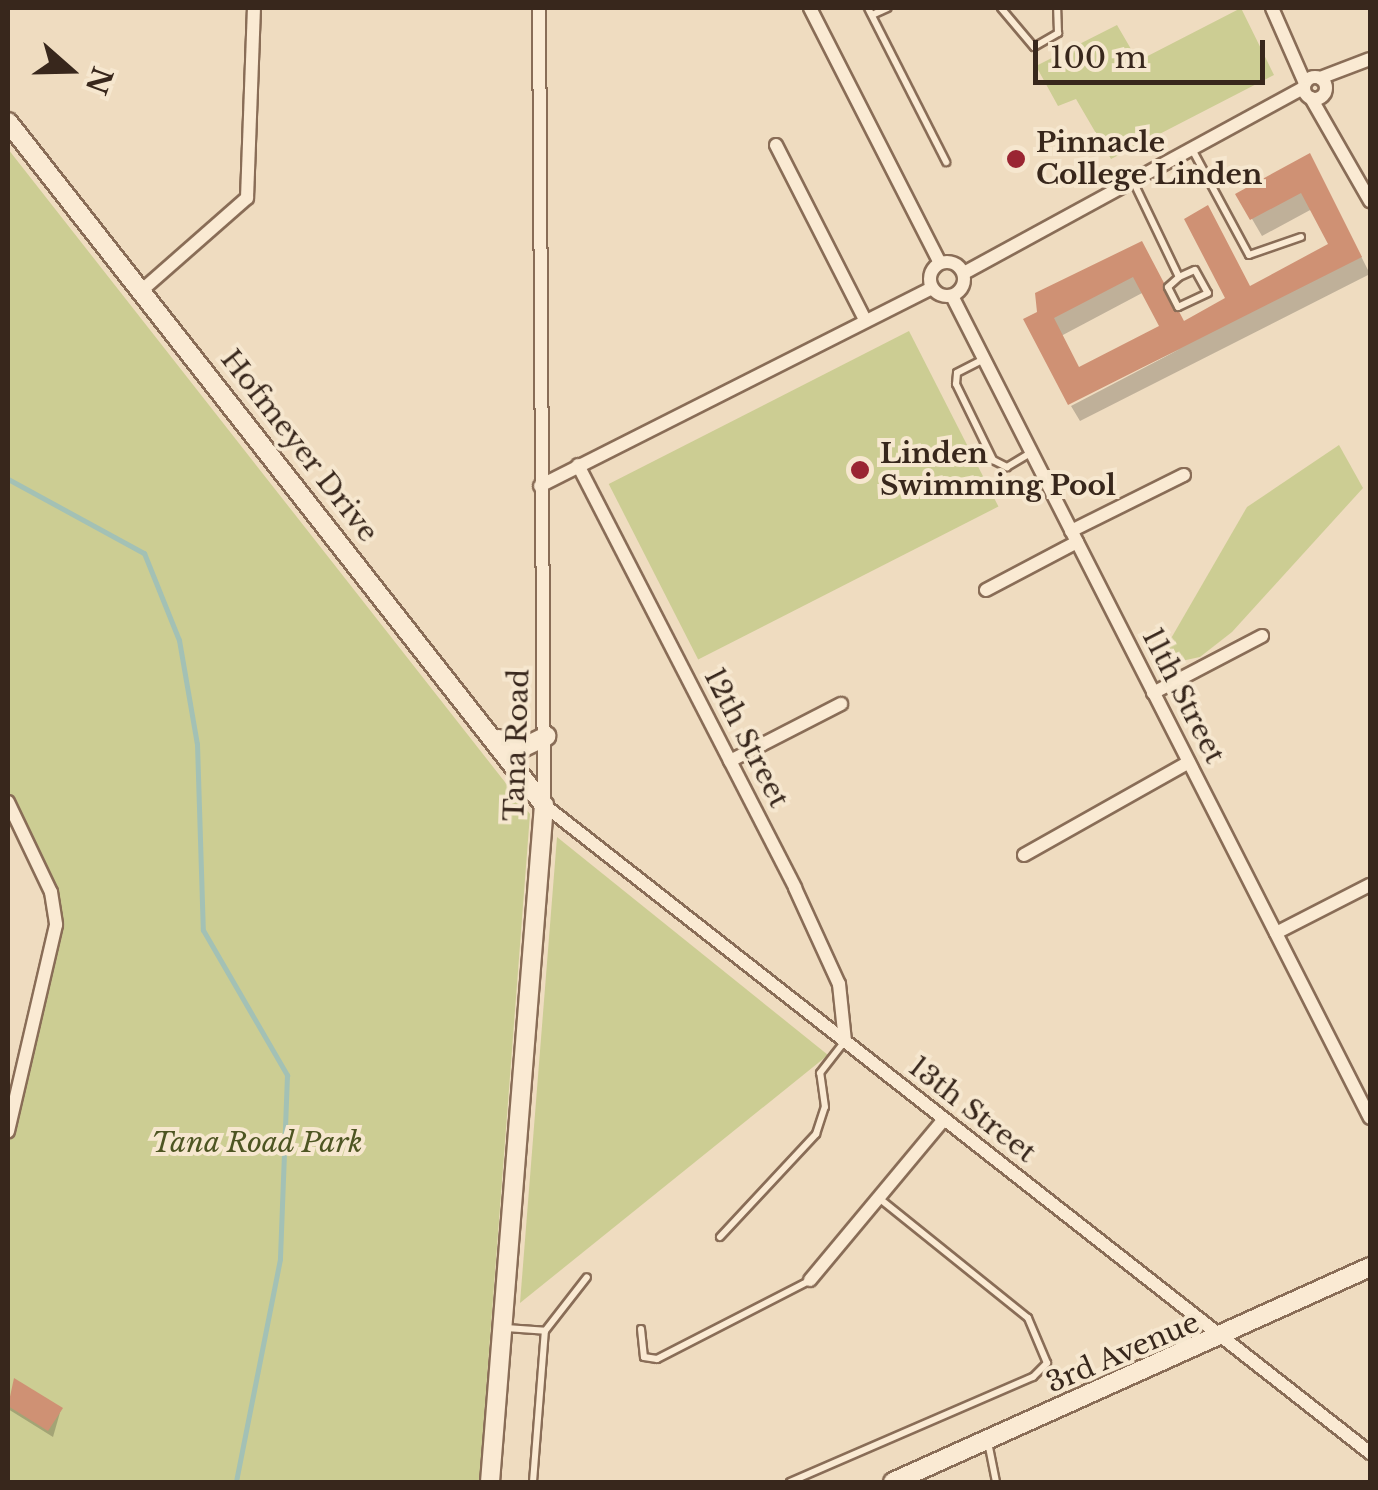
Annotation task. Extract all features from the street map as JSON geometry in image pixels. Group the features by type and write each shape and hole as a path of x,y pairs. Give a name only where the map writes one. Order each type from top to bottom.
{"main road":[{"name":"Hofmeyer Drive","path":"8,122 498,739 544,805"},
{"path":"498,739 524,747 547,736"},
{"name":"Tana Road","path":"490,1482 544,805"},
{"name":"3rd Avenue","path":"893,1482 1224,1340 1370,1267"}],"street":[{"path":"140,291 247,198 254,8"},
{"name":"Tana Road","path":"539,8 540,486 547,736 544,805"},
{"path":"810,8 940,263 964,273"},
{"path":"1272,8 1370,201"},
{"path":"540,486 864,318 932,288 952,296 964,273 1370,59"},
{"path":"776,145 864,318"},
{"path":"932,288 940,263"},
{"name":"11th Street","path":"952,296 1370,1118"},
{"name":"12th Street","path":"578,465 835,975 845,1041"},
{"path":"986,590 1184,475"},
{"path":"1154,693 1262,636"},
{"path":"730,761 841,704"},
{"path":"1024,854 1189,762"},
{"path":"8,802 52,892 56,924 8,1131"},
{"name":"13th Street","path":"544,805 1370,1452"},
{"path":"1276,933 1370,884"},
{"path":"810,1280 944,1120"}],"lane":[{"path":"888,8 870,11 946,162"},
{"path":"1001,8 1034,48 1058,33 1057,8"},
{"path":"1193,151 1249,256 1301,237"},
{"path":"1133,181 1179,277"},
{"path":"1196,270 1208,292 1178,307 1168,288 1179,277 1196,270"},
{"path":"983,359 957,372 956,384 993,460 1006,467 1031,452"},
{"path":"720,1237 816,1134 826,1108 820,1072 845,1041"},
{"path":"790,1482 1047,1364 1028,1318 880,1200"},
{"path":"533,1482 545,1330 587,1277"},
{"path":"641,1329 644,1357 657,1358 810,1280"},
{"path":"502,1328 545,1330"},
{"path":"987,1441 996,1482"}],"green space":[{"path":"1241,8 1274,75 1111,159 1076,99 1058,106 1036,66 1117,25 1138,61"},
{"name":"Tana Road Park","path":"8,149 530,814 479,1482 8,1482 8,1107 51,956 51,897 8,814"},
{"name":"Linden Swimming Pool","path":"909,331 998,507 698,660 609,484"},
{"path":"1339,445 1363,488 1232,632 1200,657 1172,663 1162,654 1247,507"},
{"path":"557,837 828,1055 520,1303"}],"building":[{"path":"1310,153 1362,257 1068,405 1023,319 1037,312 1035,293 1142,241 1184,321 1225,298 1184,219 1208,205 1250,286 1328,244 1301,193 1250,220 1235,194","holes":["1133,277 1159,326 1079,367 1054,318"]},
{"path":"14,1378 63,1408 48,1431 8,1406"}],"waterway":[{"path":"8,479 144,553 179,640 197,744 203,930 287,1075 280,1259 236,1482"}],"place":[{"name":"Pinnacle College Linden","path":"1016,159"},
{"name":"Linden Swimming Pool","path":"860,470"}]}
